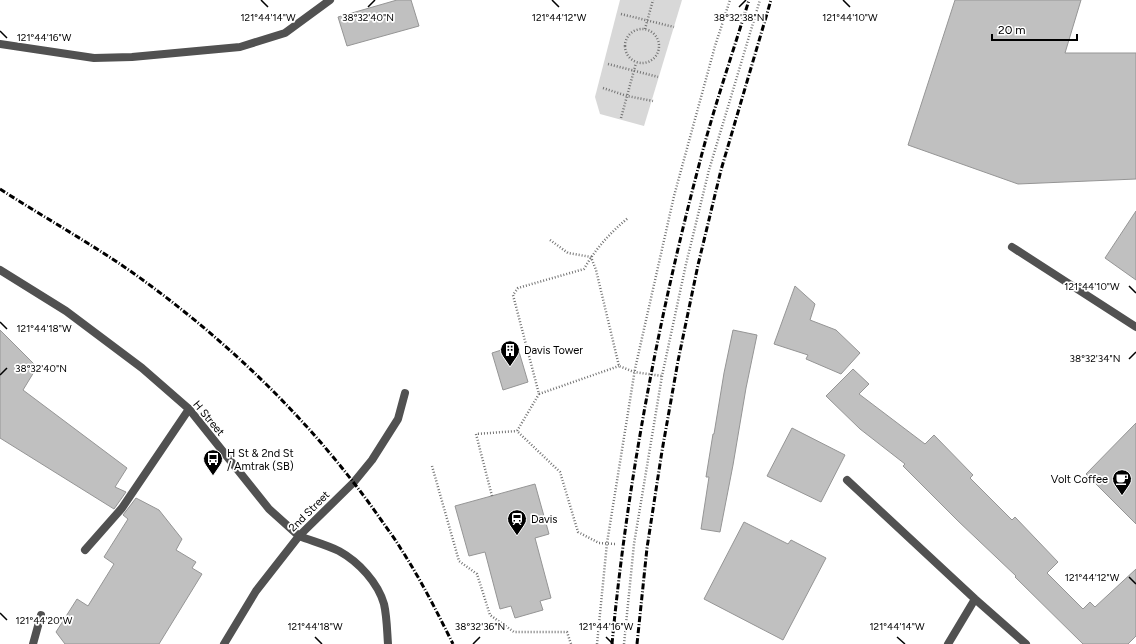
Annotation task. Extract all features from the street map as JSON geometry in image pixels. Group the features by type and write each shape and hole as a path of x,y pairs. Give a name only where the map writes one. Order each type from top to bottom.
{"street":[{"path":"0,44 94,58 132,57 240,47 285,33 330,0"},
{"path":"1012,247 1136,327"},
{"name":"H Street","path":"0,270 66,311 142,368 189,409 269,509 299,536 338,550 361,568 376,586 384,604 388,644"},
{"name":"2nd Street","path":"224,644 256,591 299,536 354,482 372,460 398,419 405,393"},
{"path":"85,550 122,508 189,409"},
{"path":"847,480 975,600 1026,644"},
{"path":"948,644 975,600"},
{"path":"33,644 42,615"}],"path":[{"path":"645,29 653,0"},
{"path":"597,644 607,543 634,372 674,196 715,46 730,0"},
{"path":"624,644 634,544 662,376 686,264 709,170 760,0"},
{"path":"621,14 674,27"},
{"path":"638,29 645,29 654,34 658,39 660,45 659,51 653,60 648,63 643,64 636,62 628,57 625,42 632,32 638,29"},
{"path":"621,118 636,62"},
{"path":"608,64 658,77"},
{"path":"603,88 627,96 653,101"},
{"path":"539,394 513,295 518,288 584,269 591,257 611,233 628,218"},
{"path":"550,240 568,252 591,257"},
{"path":"591,257 596,270 620,366"},
{"path":"517,431 539,394 620,366 634,372 662,376"},
{"path":"492,496 476,434 517,431 560,472 578,532 599,543 615,544"},
{"path":"432,466 459,561 477,574 490,615 514,632 567,632 571,644"}],"shaded area":[{"path":"620,0 682,0 644,126 600,114 595,97"}],"building":[{"path":"397,0 411,0 419,26 347,46 338,17"},
{"path":"955,0 1081,0 1065,53 1136,53 1136,179 1018,184 908,145"},
{"path":"1136,211 1136,280 1105,258"},
{"path":"795,286 815,304 810,320 836,330 860,353 841,374 806,359 808,355 774,344"},
{"path":"0,330 37,367 23,390 127,468 115,487 126,492 114,509 0,438"},
{"path":"733,330 757,335 720,532 701,529 709,477 706,477"},
{"name":"Davis Tower","path":"517,345 528,382 503,390 492,353"},
{"path":"853,369 869,384 859,394 925,444 934,435 973,475 970,478 1012,520 1015,517 1058,562 1047,573 1083,609 1090,602 1095,607 1136,569 1136,636 1128,644 1083,644 1015,577 1016,576 903,466 905,464 860,429 826,396"},
{"name":"Volt Coffee","path":"1136,423 1136,524 1086,474"},
{"path":"792,428 845,455 821,502 767,476"},
{"path":"535,484 549,534 535,538 551,598 540,601 543,610 515,618 511,606 500,609 485,552 469,556 455,506"},
{"path":"136,498 159,510 182,539 176,550 196,562 192,568 202,574 159,644 65,644 56,632 77,599 88,606 114,564 104,557 128,519 123,515"},
{"path":"744,522 788,544 791,540 826,558 783,640 704,599"}],"railway":[{"path":"612,644 626,523 635,463 657,342 704,144 749,0"},
{"path":"637,644 647,548 678,361 698,265 721,170 771,0"},
{"path":"0,189 136,275 203,327 266,384 324,446 377,514 415,572 453,644"}],"place":[{"name":"Davis Tower","path":"510,367"},
{"name":"H St & 2nd St / Amtrak (SB)","path":"213,476"},
{"name":"Volt Coffee","path":"1122,496"},
{"name":"Davis","path":"517,536"}]}
